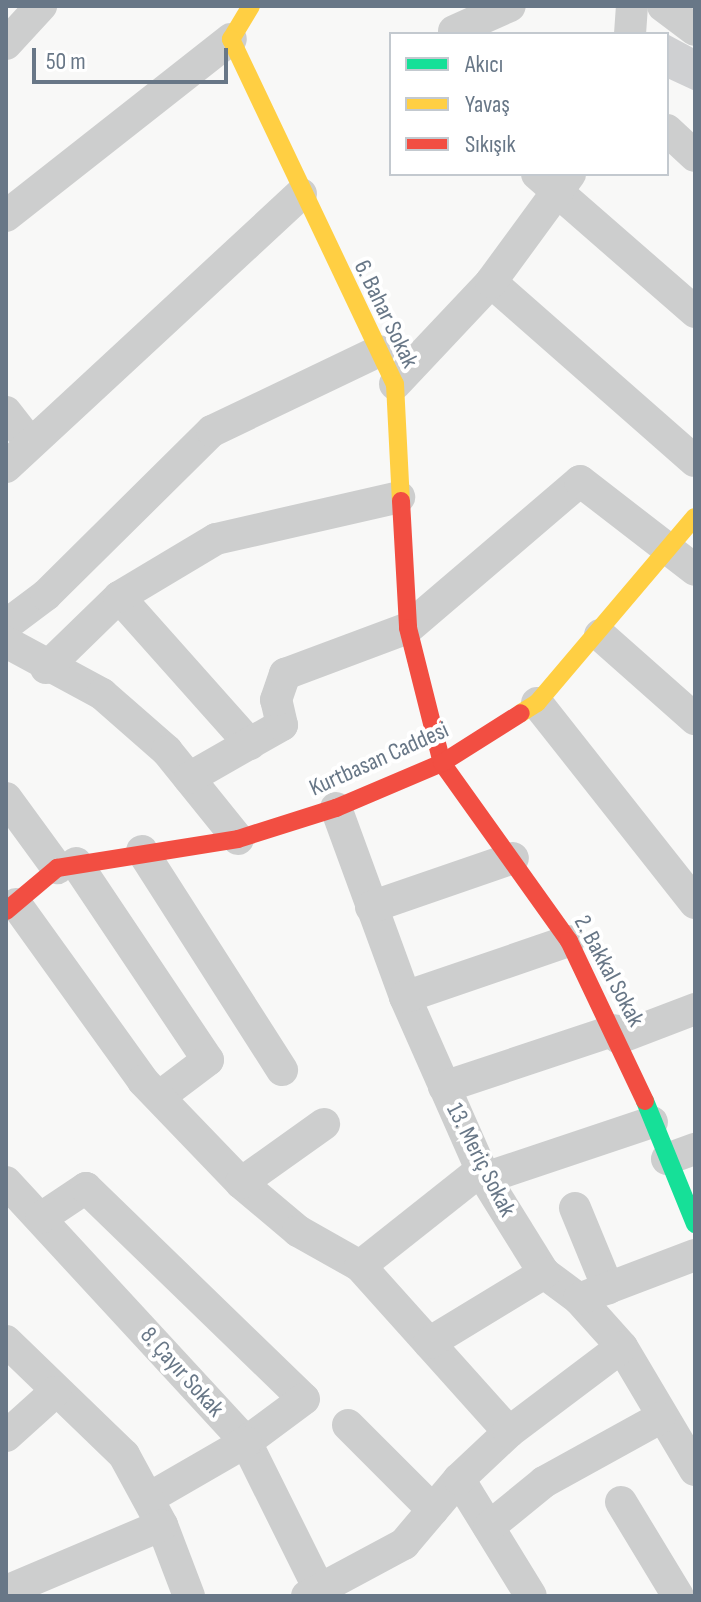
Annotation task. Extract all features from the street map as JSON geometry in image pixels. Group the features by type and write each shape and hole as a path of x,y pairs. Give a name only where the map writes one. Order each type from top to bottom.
{"street":[{"path":"6,44 41,6"},
{"path":"6,216 231,39 251,6"},
{"path":"450,24 510,6"},
{"path":"630,32 632,6"},
{"path":"663,6 695,30"},
{"name":"6. Bahar Sokak","path":"231,39 301,194 395,384 408,628 442,763"},
{"path":"669,132 695,156"},
{"path":"395,384 491,282 555,180 695,312"},
{"path":"6,467 301,194"},
{"path":"491,282 695,461"},
{"path":"6,625 46,595 212,431 379,351"},
{"path":"6,412 30,443"},
{"path":"189,778 282,725 276,700 285,674 408,628 580,481 683,559"},
{"path":"46,668 119,597 216,539 399,497"},
{"name":"Kurtbasan Caddesi","path":"66,865 142,851 238,839 336,808 442,763 537,703 600,635 683,559 695,517"},
{"path":"119,597 250,744"},
{"path":"600,635 695,719"},
{"path":"6,642 46,668 102,694 189,778 238,839"},
{"path":"537,703 695,903"},
{"name":"2. Bakkal Sokak","path":"442,763 513,858 569,941 617,1034 652,1122 681,1154 695,1224"},
{"path":"6,798 66,865 208,1060 159,1097"},
{"name":"13. Meriç Sokak","path":"336,808 405,997 483,1174 544,1273 593,1293 660,1418 695,1470"},
{"path":"142,851 282,1070"},
{"path":"371,907 513,858"},
{"path":"66,865 11,908 159,1097 241,1183 298,1231 360,1266 509,1432"},
{"path":"405,997 569,941"},
{"path":"444,1087 695,1009"},
{"path":"360,1266 483,1174 652,1122"},
{"path":"241,1183 324,1124"},
{"name":"8. Çayır Sokak","path":"6,1182 246,1442 313,1592"},
{"path":"6,1591 155,1512 304,1399 86,1188 41,1218"},
{"path":"575,1208 593,1293 695,1255"},
{"path":"429,1343 544,1273"},
{"path":"6,1341 55,1392 124,1455 155,1512 189,1596"},
{"path":"313,1592 404,1544 459,1479 509,1432 622,1347"},
{"path":"6,1436 55,1392"},
{"path":"489,1527 544,1482 660,1418"},
{"path":"348,1425 433,1510"},
{"path":"459,1479 531,1596"},
{"path":"621,1502 678,1596"}],"building":[{"path":"669,35 695,49 695,91 669,79"}],"traffic: fast":[{"path":"645,1101 695,1224"}],"traffic: slow":[{"path":"251,6 231,39 395,384 401,501"},
{"path":"521,713 537,703 695,517"}],"traffic: jam":[{"path":"401,501 408,628 442,763 569,941 645,1101"},
{"path":"6,911 57,868 238,839 336,808 442,763 521,713"}]}
